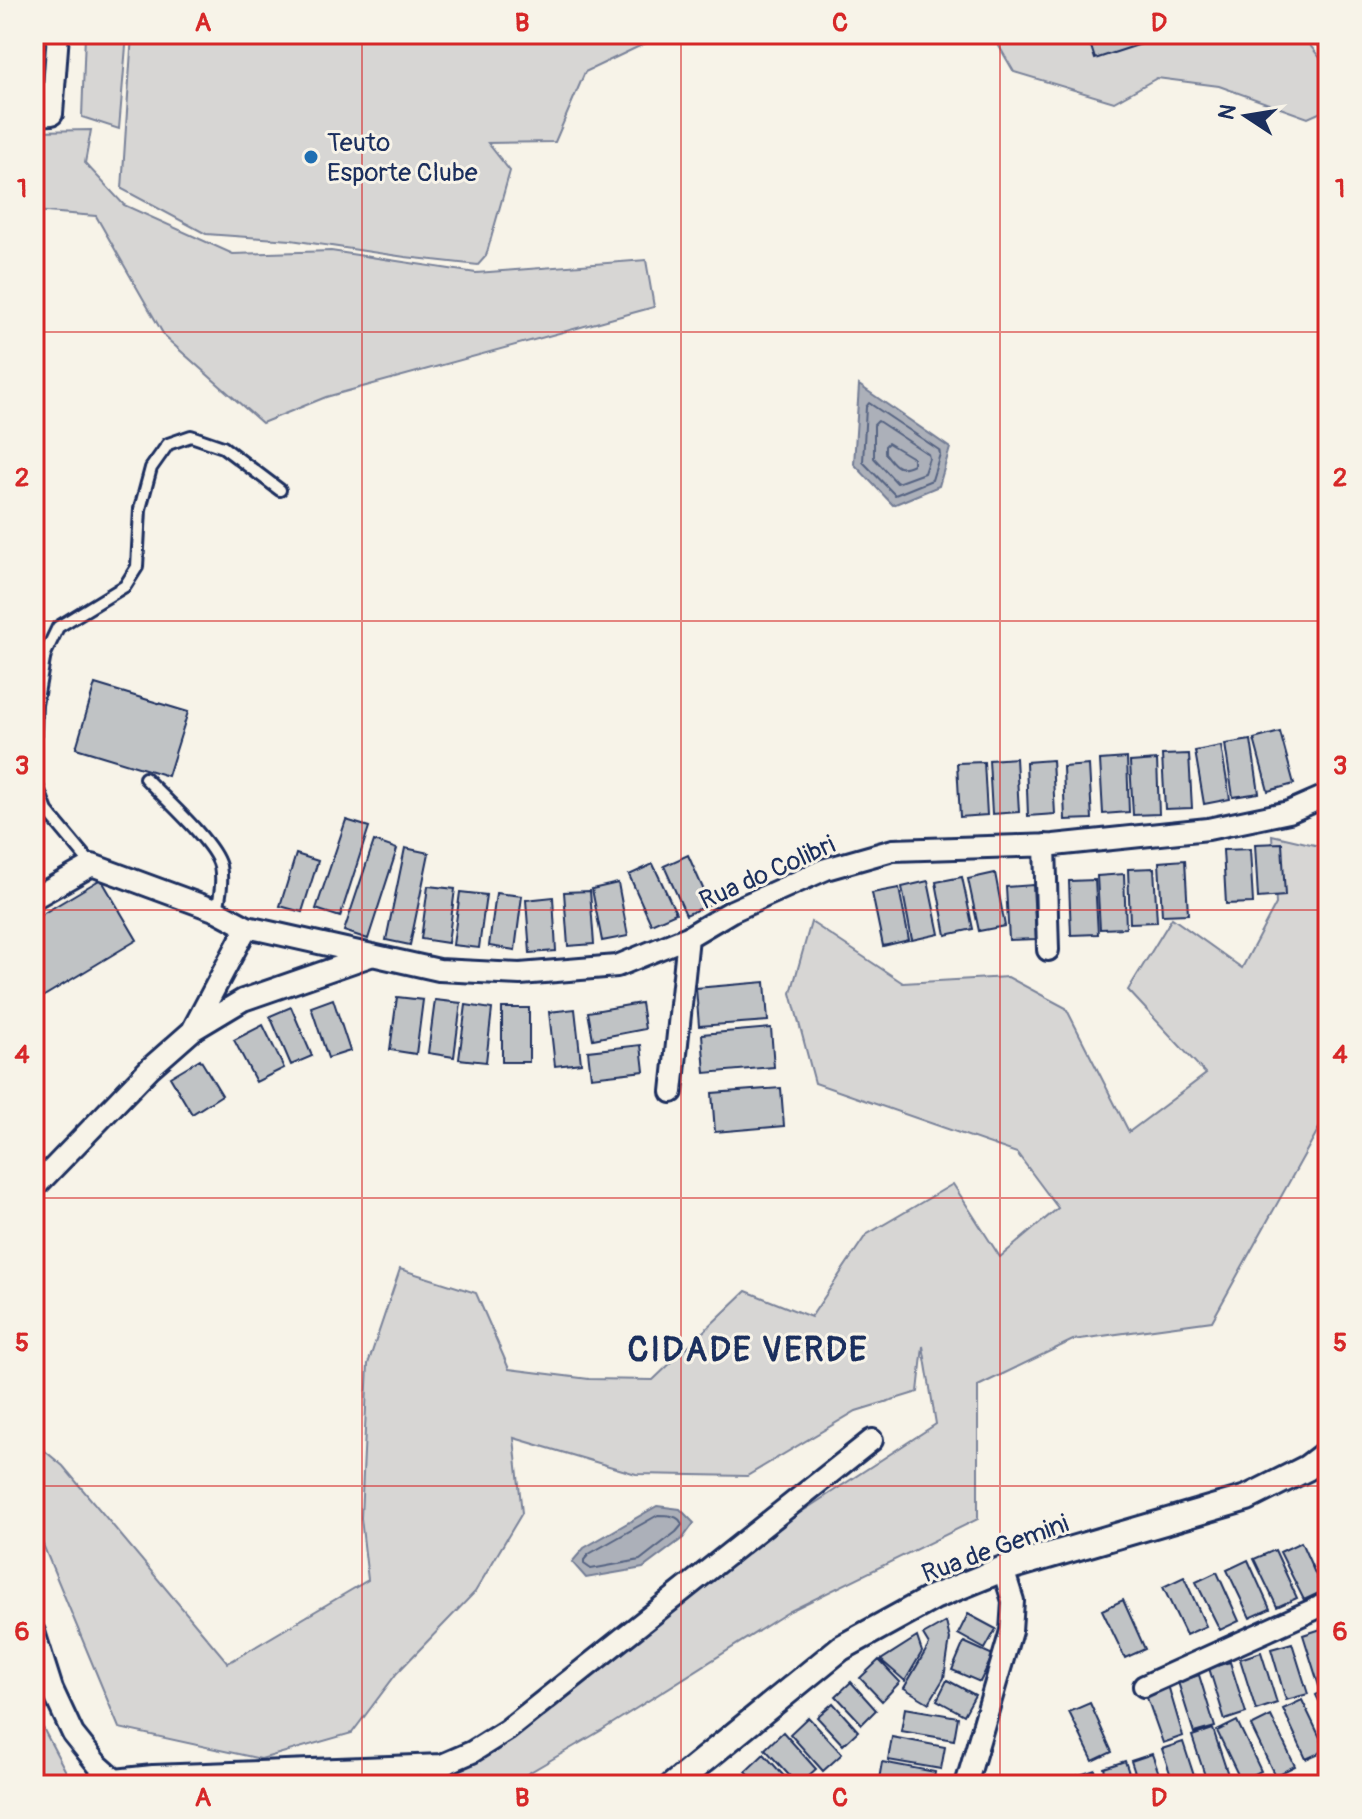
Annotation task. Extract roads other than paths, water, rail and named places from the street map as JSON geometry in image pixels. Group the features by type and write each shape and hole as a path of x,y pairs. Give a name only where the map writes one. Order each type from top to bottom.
{"street":[{"path":"43,115 58,34"},
{"path":"1323,34 1328,38"},
{"name":"Rua do Colibri","path":"92,865 217,911 247,927 439,970 520,974 617,966 688,937 732,911 826,869 893,850 1045,845 1208,829 1289,812 1328,795"},
{"path":"1045,845 1048,950"},
{"path":"34,898 92,865"},
{"path":"192,1031 247,927"},
{"path":"672,1092 688,937"},
{"path":"34,1188 150,1068 192,1031 243,1000 373,955"},
{"path":"34,1632 52,1689 73,1734 116,1783 153,1776 442,1765 472,1752 507,1730 872,1440"},
{"name":"Rua de Gemini","path":"673,1785 841,1648 934,1597 1003,1569 1247,1498 1307,1468 1328,1452"},
{"path":"966,1785 1011,1631 1013,1601 1003,1569"},
{"path":"1144,1686 1328,1603"},
{"path":"1320,1785 1328,1782"}],"lane":[{"path":"34,757 36,705 45,654 58,627 125,586 137,567 140,509 151,468 168,444 191,436 223,447 280,490"},
{"path":"34,778 47,811 92,865"},
{"path":"145,778 207,842 220,864 221,891 217,911"}],"water":[{"path":"859,385 950,448 939,486 893,505 854,464"},
{"path":"657,1506 680,1509 694,1523 683,1538 643,1568 586,1578 572,1562 584,1548"}],"place":[{"name":"Teuto Esporte Clube","path":"311,157"}],"district":[{"name":"CIDADE VERDE","path":"748,1349"}]}
